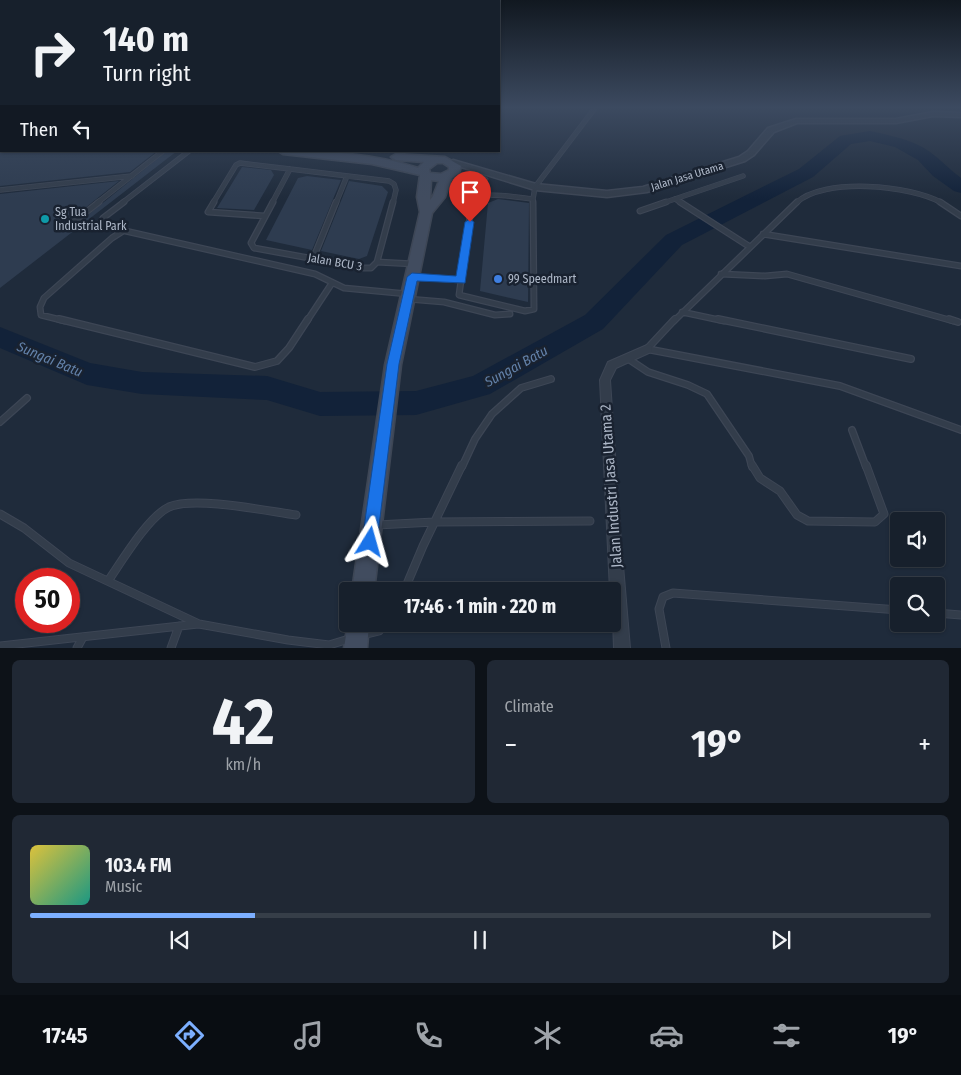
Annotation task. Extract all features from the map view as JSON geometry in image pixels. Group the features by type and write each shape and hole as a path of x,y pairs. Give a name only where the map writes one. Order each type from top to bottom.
{"main road":[{"path":"291,152 383,162 402,166 435,178 448,176 455,171 454,163 445,160 357,152"},
{"path":"363,582 393,364 426,212 423,197 424,167 434,160"},
{"path":"426,212 439,197 448,176"}],"street":[{"name":"Jalan Jasa Utama","path":"454,163 535,187 595,193 626,193 661,185 742,159 751,153 762,138"},
{"name":"Jalan Jasa Utama","path":"448,176 519,182"},
{"name":"Jalan Industri Jasa Utama 2","path":"622,648 605,380 612,365 647,349"}],"lane":[{"path":"533,199 486,195 477,197 472,202 459,295 525,311 534,309 533,199 535,187 571,138"},
{"path":"72,223 162,152"},
{"path":"188,152 99,223 99,225 315,274 344,288 444,302 495,315 510,314"},
{"path":"265,216 211,213 208,210 236,165 240,163 290,169"},
{"name":"Jalan BCU 3","path":"290,169 347,176 389,181 394,184 396,190 377,262 371,268 254,248 251,243 290,169"},
{"path":"0,190 132,176"},
{"path":"313,259 347,176"},
{"path":"640,211 743,176"},
{"path":"647,349 682,312 801,198 833,186 896,190 923,194 940,201 961,216"},
{"path":"676,199 750,247"},
{"path":"123,231 112,238 44,298 40,307 41,315 255,367 277,361 289,348 332,283"},
{"path":"763,234 961,266"},
{"path":"377,262 461,280"},
{"path":"721,274 765,276 788,274 958,322"},
{"path":"682,312 911,359"},
{"path":"647,349 840,386 961,430"},
{"path":"626,357 648,372 688,385 707,394 749,456 753,469 760,478 780,492 798,515 808,521 875,522 884,514 852,430"},
{"path":"408,582 470,447 492,414 521,388 551,379"},
{"path":"0,422 28,398"},
{"path":"108,581 155,519 170,507 192,503 296,516"},
{"path":"0,514 24,528 69,563 199,624 286,644 329,645 374,632"},
{"path":"372,525 434,522 590,521"},
{"path":"666,648 659,609 663,597 674,593 890,609"},
{"path":"945,614 961,615"},
{"path":"0,646 199,624"},
{"path":"171,648 179,626"},
{"path":"77,648 83,637"}],"building":[{"path":"0,152 156,152 130,172 0,186"},
{"path":"166,152 176,152 0,288 0,194 119,181 70,220 69,225 73,227"},
{"path":"242,167 271,170 274,175 254,210 217,208"},
{"path":"307,176 341,180 312,250 266,240 298,178"},
{"path":"349,181 382,186 388,192 367,256 359,259 321,251"},
{"path":"498,199 529,203 528,302 480,291 488,203"}],"waterway":[{"name":"Sungai Batu","path":"0,337 87,374 142,383 267,388 320,404 416,403 480,386 594,322 674,240 806,173 846,140 857,138"},
{"name":"Sungai Batu","path":"880,138 901,143 924,156 940,172 961,187"}],"place":[{"name":"Sg Tua Industrial Park","path":"45,219"},
{"name":"99 Speedmart","path":"498,279"}],"route":[{"path":"370,542 393,364 412,277 461,280 470,222"}]}
